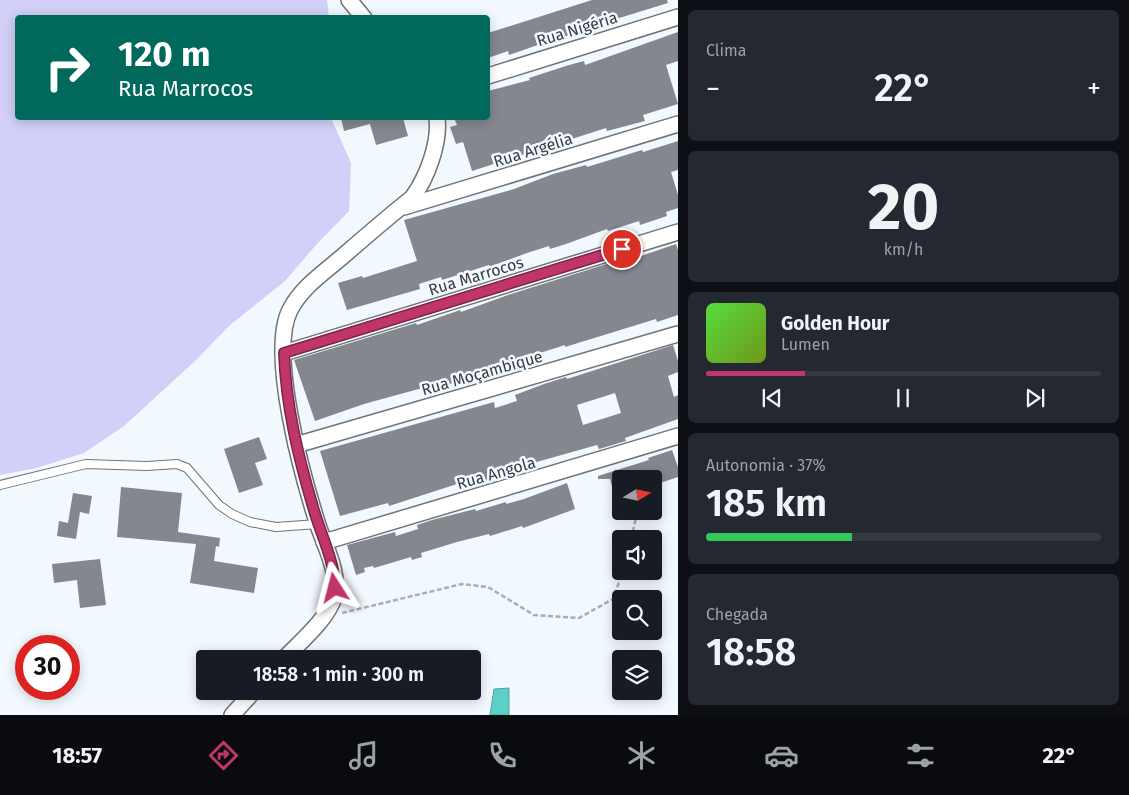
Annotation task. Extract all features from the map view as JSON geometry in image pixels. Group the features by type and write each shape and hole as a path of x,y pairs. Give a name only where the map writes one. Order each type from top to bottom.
{"street":[{"path":"349,0 362,15"},
{"name":"Rua Nigéria","path":"490,75 678,17"},
{"path":"293,650 323,618 332,604 335,588 332,565 318,524 296,446 286,388 285,324 295,300 303,290 412,198 419,188 437,142 437,120"},
{"name":"Rua Argélia","path":"398,209 678,124"},
{"name":"Rua Marrocos","path":"284,353 678,232"},
{"name":"Rua Moçambique","path":"296,446 678,334"},
{"name":"Rua Angola","path":"324,542 678,436"},
{"path":"231,714 245,700"}],"lane":[{"path":"0,485 86,464 147,466 177,464 187,468 219,505 232,514 250,522 276,527 318,524"}],"path":[{"path":"323,618 462,584 488,587 534,614 579,618 613,599 620,580"}],"shaded area":[{"path":"0,0 327,0 329,15 15,15 15,120 332,120 351,163 349,211 285,281 230,325 195,361 124,426 84,453 36,468 0,475"},
{"path":"509,688 509,715 490,715 494,689"}],"building":[{"path":"592,0 667,0 668,3 616,19 603,26 552,40 509,55 508,51 490,57 490,32"},
{"path":"678,32 678,61 666,65 678,104 643,115 645,121 607,131 606,128 472,171 463,142 456,144 450,127 457,125 455,120 490,120 490,90 530,80 529,78 569,65 584,61 585,65"},
{"path":"341,120 404,120 408,136 376,145 370,124 344,131"},
{"path":"678,141 678,170 671,172 678,195 678,208 666,212 667,216 640,225 639,221 608,231 607,229 550,249 549,246 489,267 489,265 442,280 441,277 419,284 420,289 347,310 338,283 362,276 363,278 417,261 404,220 514,189 553,174 586,165 587,167"},
{"path":"676,244 678,250 678,315 657,322 656,319 565,347 565,345 540,353 541,356 528,361 458,382 427,389 426,387 364,404 315,421 294,360 416,323 417,325 460,310 461,312 511,294 613,262 614,265"},
{"path":"673,345 678,361 678,372 668,376 674,397 678,395 678,419 625,438 626,441 599,449 597,445 526,465 527,469 502,477 457,484 389,506 388,503 340,516 320,451 494,402 495,408 517,401 515,395 566,377 567,379","holes":["615,393 621,413 583,425 577,405"]},
{"path":"259,437 267,459 255,463 263,485 239,493 224,449"},
{"path":"672,450 678,467 678,477 662,482 662,470 617,470 649,460 648,458"},
{"path":"612,472 612,486 610,479 598,479 598,476"},
{"path":"567,483 575,509 523,528 522,526 490,536 489,534 421,553 422,557 412,560 411,557 374,568 373,566 364,568 365,572 356,575 347,545 395,532 396,536 418,529 417,525 432,520 475,509 476,511 506,502 506,504"},
{"path":"121,487 182,493 178,532 220,538 219,547 216,546 214,561 258,568 254,593 190,583 196,544 117,537"},
{"path":"73,493 92,496 89,514 80,512 76,539 57,536 59,521 68,523"},
{"path":"100,559 106,605 80,608 77,580 54,583 52,564"}],"route":[{"path":"335,588 332,565 299,461 286,388 284,353 622,249"}]}
